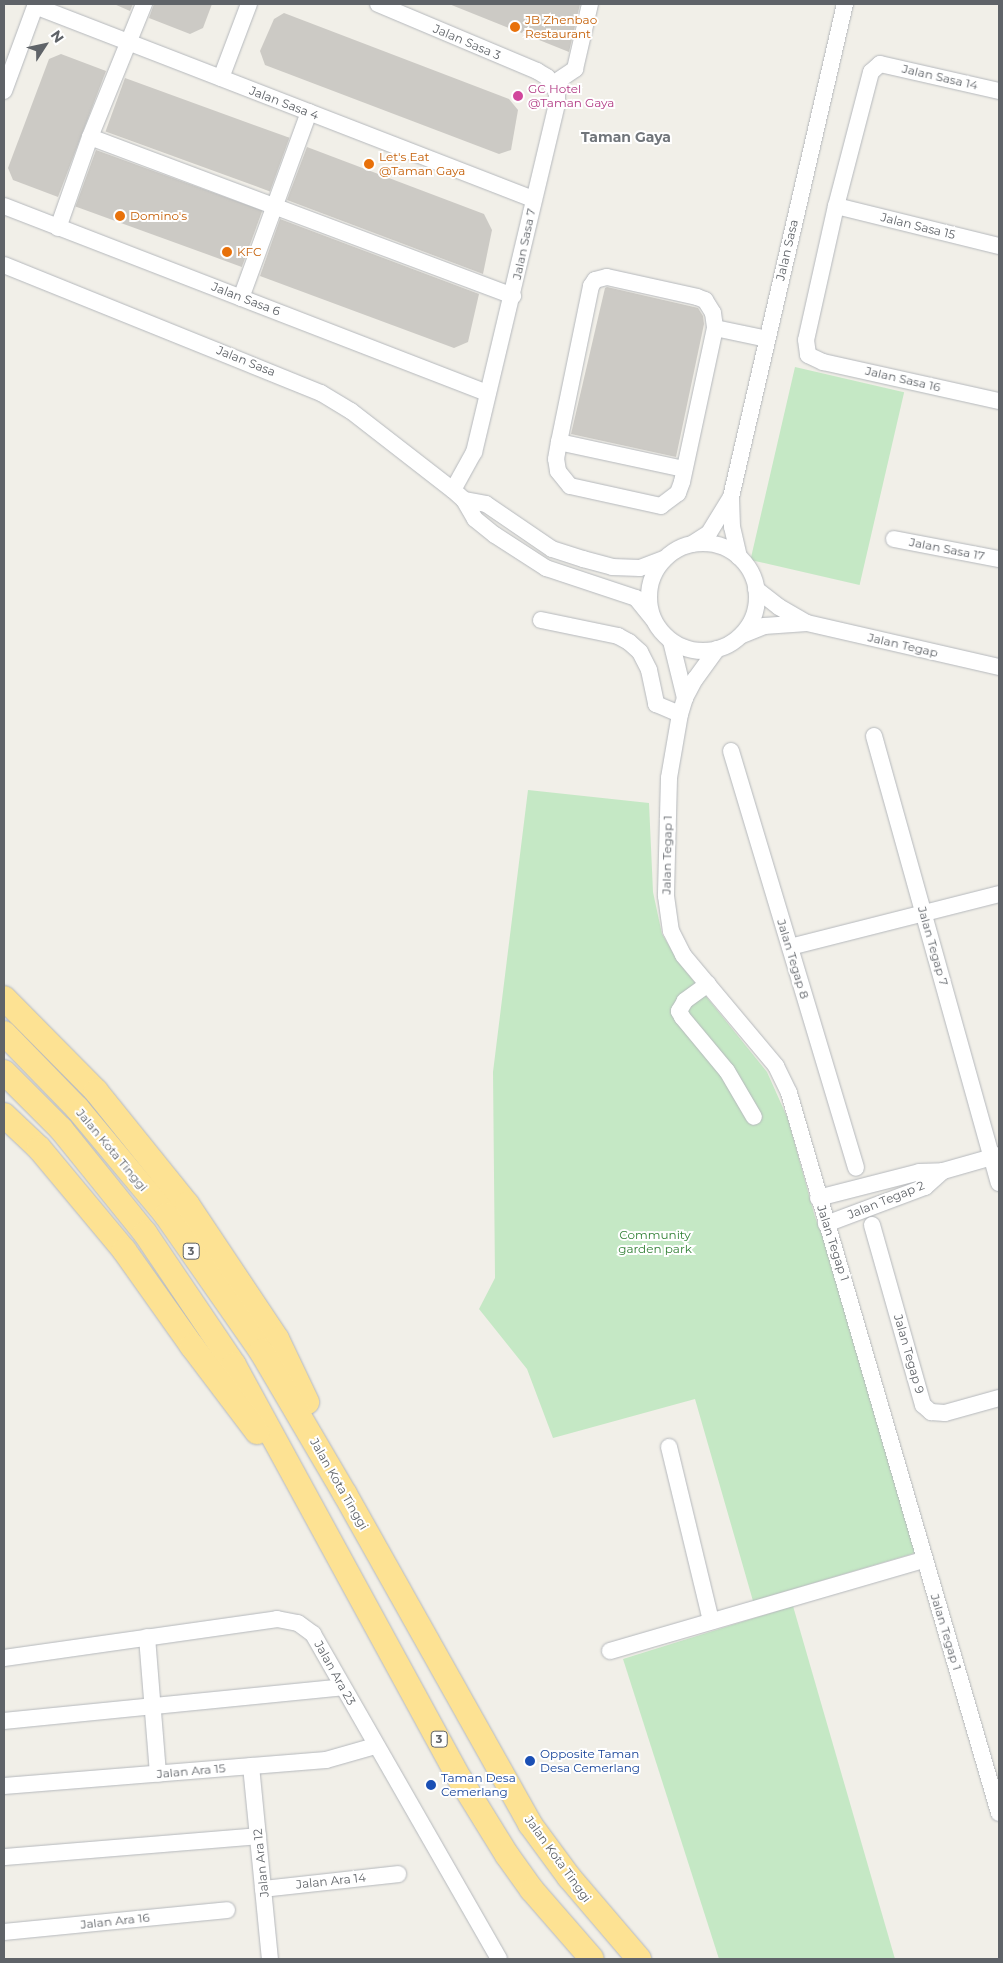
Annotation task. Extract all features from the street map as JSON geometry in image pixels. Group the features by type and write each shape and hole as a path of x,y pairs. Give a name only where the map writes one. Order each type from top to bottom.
{"highway":[{"path":"4,998 96,1091 187,1204 277,1339 314,1418 345,1494"},
{"name":"Jalan Kota Tinggi","path":"4,1033 77,1108 166,1215 261,1351 345,1494 530,1824 568,1877 639,1959"},
{"name":"3","path":"4,1072 61,1129 145,1233 234,1365 460,1779 501,1846 532,1890 592,1959"},
{"path":"4,1115 39,1148 124,1250 192,1346 310,1503"}],"street":[{"path":"58,228 90,137 144,4"},
{"path":"221,78 250,4"},
{"name":"Jalan Sasa 3","path":"378,4 537,72 553,84"},
{"path":"553,84 574,69 590,4"},
{"name":"Jalan Sasa","path":"739,557 732,527 731,497 845,4"},
{"path":"4,91 35,5"},
{"name":"Jalan Sasa 4","path":"35,5 533,199"},
{"name":"Jalan Sasa 14","path":"836,206 871,72 880,64 999,91"},
{"name":"Jalan Sasa 7","path":"458,495 474,452 513,296 533,199 557,104 557,92 553,84"},
{"path":"241,298 309,112"},
{"path":"90,137 513,296"},
{"name":"Jalan Sasa 6","path":"4,206 488,393"},
{"name":"Jalan Sasa 15","path":"836,206 999,246"},
{"name":"Jalan Sasa 16","path":"836,206 806,340 808,356 823,362 999,401"},
{"name":"Jalan Sasa","path":"4,265 321,393 351,411 458,495 475,519 546,568 636,598 653,619"},
{"path":"607,276 697,297 710,306 715,328 678,493 661,506 570,486 558,471 556,459 591,286 595,280 607,276"},
{"path":"715,328 767,339"},
{"path":"559,442 684,469"},
{"name":"Jalan Sasa","path":"458,495 486,504 552,549 582,559 612,567 640,568 664,559"},
{"name":"Jalan Sasa","path":"692,544 709,533 731,497"},
{"name":"Jalan Sasa 17","path":"894,539 999,558"},
{"path":"692,544 709,544 725,548 739,557 750,572 756,589 754,613 742,635 731,644 717,649 701,651 685,648 660,631 653,619 649,598 652,577 664,559 677,550 692,544"},
{"name":"Jalan Tegap","path":"756,589 773,603 807,623"},
{"path":"541,620 618,636 629,642 640,652 649,670 656,704 683,706"},
{"name":"Jalan Tegap","path":"742,635 764,626 807,623 999,667"},
{"name":"Jalan Tegap 1","path":"671,640 683,706"},
{"name":"Jalan Tegap 1","path":"717,649 696,679 683,706 669,778 666,896 672,930 683,955 776,1066 789,1093 818,1198 844,1278 924,1560 999,1813"},
{"name":"Jalan Tegap 7","path":"874,736 923,913 996,1156"},
{"name":"Jalan Tegap 8","path":"731,751 856,1168"},
{"path":"790,947 999,894"},
{"path":"708,984 684,1001 679,1010 682,1017 727,1071 754,1117"},
{"path":"996,1156 999,1183"},
{"name":"Jalan Tegap 2","path":"818,1198 919,1172 943,1171 996,1156"},
{"name":"Jalan Tegap 2","path":"826,1224 924,1187 943,1171"},
{"name":"Jalan Tegap 9","path":"872,1225 923,1405 931,1412 945,1413 999,1398"},
{"path":"669,1447 711,1621"},
{"path":"610,1652 924,1560"},
{"name":"Jalan Ara 23","path":"4,1658 277,1619 298,1623 313,1634 375,1746 499,1959"},
{"path":"147,1637 158,1774"},
{"path":"4,1721 342,1687"},
{"name":"Jalan Ara 15","path":"4,1786 326,1760 375,1746"},
{"name":"Jalan Ara 12","path":"251,1766 270,1959"},
{"path":"4,1857 258,1836"},
{"name":"Jalan Ara 14","path":"263,1889 398,1874"},
{"name":"Jalan Ara 16","path":"4,1932 227,1910"}],"green space":[{"path":"795,367 904,392 860,585 750,560"},
{"name":"Community garden park","path":"528,790 649,803 653,892 662,934 680,964 767,1072 788,1119 815,1217 839,1278 915,1553 753,1601 695,1399 553,1438 527,1369 479,1309 495,1278 493,1072"},
{"path":"793,1606 895,1959 719,1959 623,1659"}],"building":[{"path":"114,4 133,4 130,11"},
{"path":"154,4 212,4 203,28 190,34 149,18"},
{"path":"449,4 580,4 569,52"},
{"path":"284,13 509,99 518,110 511,150 499,154 265,65 260,51 274,19"},
{"path":"61,54 106,71 58,197 13,180 8,168 49,59"},
{"path":"125,78 289,138 270,191 106,132"},
{"path":"307,147 484,214 492,230 483,274 287,200"},
{"path":"96,150 262,211 242,267 75,206"},
{"path":"280,219 479,294 468,342 454,348 260,276"},
{"path":"605,288 698,308 703,316 704,324 676,457 571,434"}],"place":[{"name":"JB Zhenbao Restaurant","path":"515,27"},
{"name":"GC Hotel @Taman Gaya","path":"518,96"},
{"name":"Let's Eat @Taman Gaya","path":"369,164"},
{"name":"Domino's","path":"120,216"},
{"name":"KFC","path":"227,252"},
{"name":"Opposite Taman Desa Cemerlang","path":"530,1761"},
{"name":"Taman Desa Cemerlang","path":"431,1785"}],"district":[{"name":"Taman Gaya","path":"626,137"}]}
